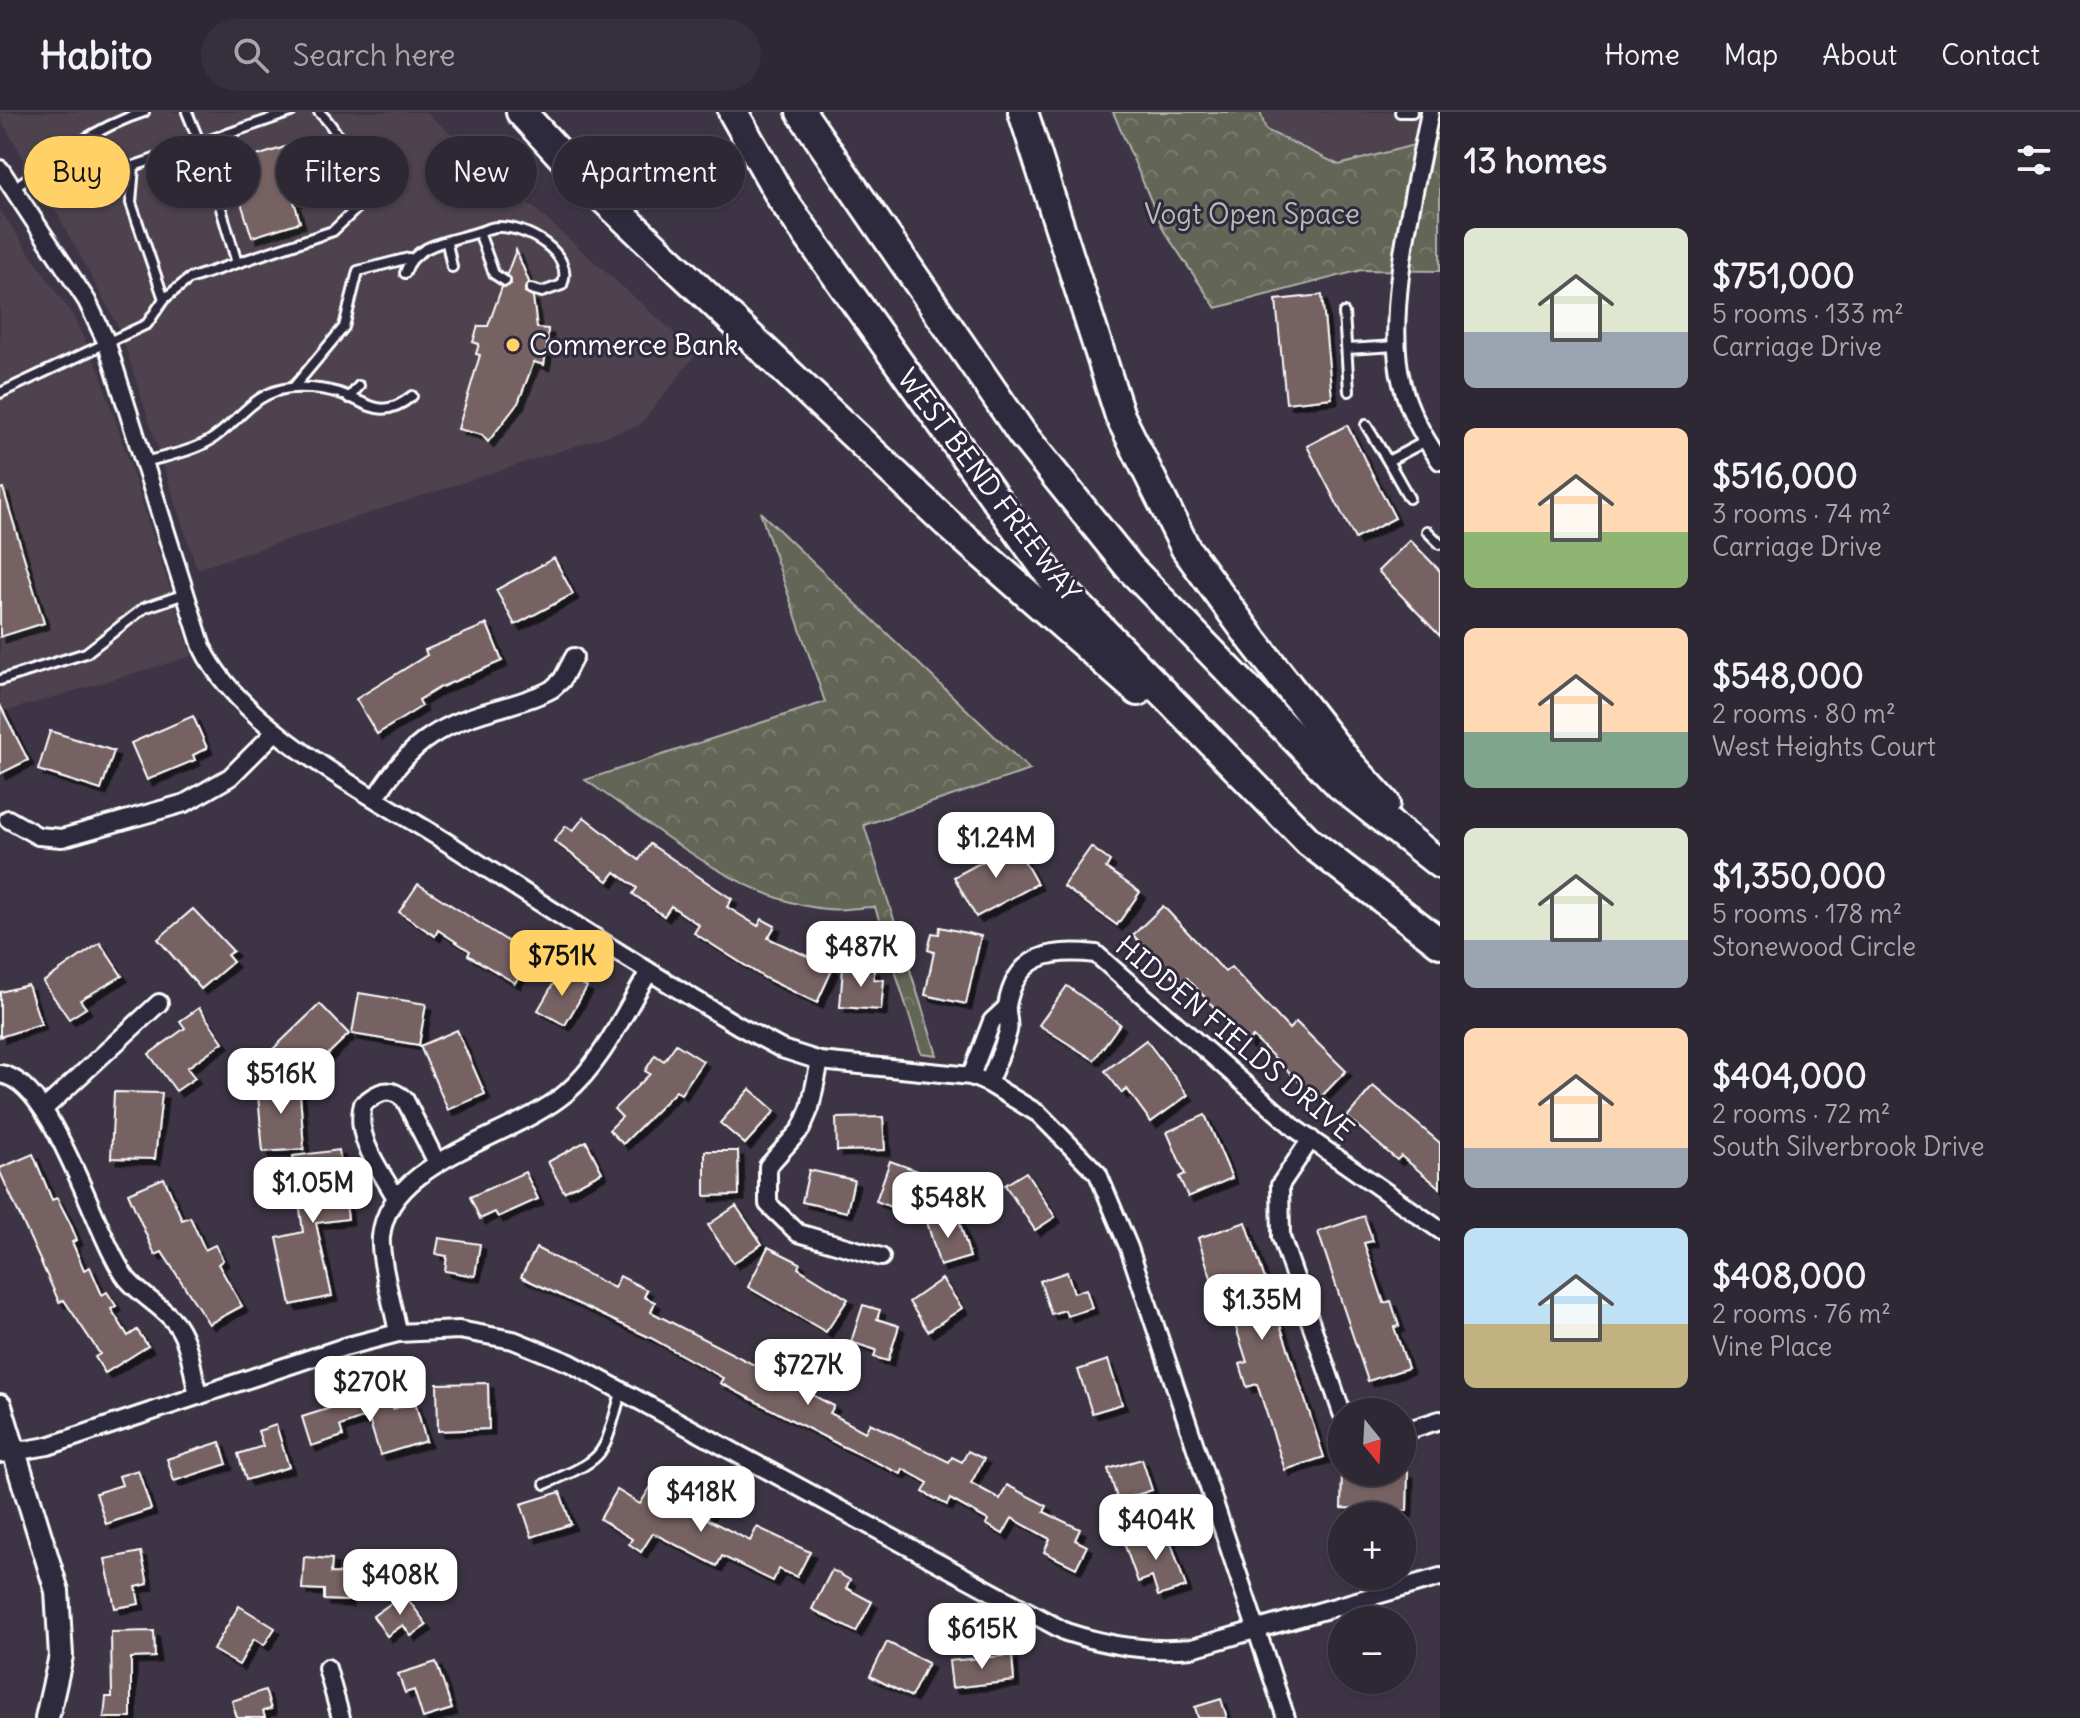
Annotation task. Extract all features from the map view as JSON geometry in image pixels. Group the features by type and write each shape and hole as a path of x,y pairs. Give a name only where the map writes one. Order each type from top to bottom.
{"highway":[{"path":"521,112 583,179 948,524 1309,842"},
{"name":"WEST BEND FREEWAY","path":"733,112 782,199 1054,581 1309,842 1440,943"},
{"name":"WEST BEND FREEWAY","path":"801,112 1022,434 1129,567 1340,785 1440,863"},
{"path":"1023,112 1120,416 1186,549 1347,761 1440,863"}],"street":[{"path":"1430,112 1401,281 1396,346 1402,384 1426,441 1440,461"},
{"path":"0,169 87,301 106,341 202,647 220,680 275,732 649,972 782,1049 820,1061 971,1076 1039,1114 1098,1174 1129,1248 1286,1718"},
{"path":"376,797 394,769 425,738 450,723 552,689 562,680 574,657"},
{"path":"8,819 38,836 62,838 185,803 230,777 275,732"},
{"name":"HIDDEN FIELDS DRIVE","path":"971,1076 992,1021 1006,1008 1016,978 1032,960 1052,952 1096,954 1311,1139 1440,1230"},
{"path":"398,1333 380,1238 396,1198 414,1176 533,1117 568,1092 597,1058 649,972"},
{"path":"44,1109 159,1003"},
{"name":"HIDDEN FIELDS DRIVE","path":"988,1083 1010,1027 1006,1008"},
{"path":"820,1061 815,1093 801,1129 768,1166 768,1204 798,1233 881,1257"},
{"path":"0,1074 23,1084 44,1109 126,1278 177,1325 190,1358 198,1396"},
{"path":"396,1198 365,1143 360,1117 363,1104 386,1090 397,1092 405,1100 437,1163"},
{"path":"1311,1139 1280,1185 1281,1237 1337,1398"},
{"path":"8,1453 48,1446 398,1333 459,1330 513,1340 570,1363 1066,1632 1107,1645 1155,1652 1192,1648 1440,1577"},
{"path":"0,1406 8,1453 57,1591 61,1656 47,1718"},
{"path":"1416,1428 1440,1420"},
{"path":"327,1668 341,1718"}],"lane":[{"path":"13,189 98,133 122,119 144,112"},
{"path":"187,112 196,136"},
{"path":"224,136 291,112"},
{"path":"0,393 147,324 164,299 189,279 333,231 355,210 354,189 344,150 334,129 319,112"},
{"path":"1400,112 1412,112"},
{"path":"146,162 134,166 131,203 164,299"},
{"path":"219,208 237,263"},
{"path":"293,388 344,327 358,271 409,258 418,251 495,226 512,228 553,250 564,263 566,276 562,285 542,292 531,289"},
{"path":"479,232 494,274 505,281"},
{"path":"447,243 452,267"},
{"path":"405,273 409,258"},
{"path":"1344,313 1349,391"},
{"path":"1347,349 1396,346"},
{"path":"349,398 359,386"},
{"path":"144,463 211,440 248,405 275,392 314,387 373,409 384,409 412,396"},
{"path":"1366,425 1409,498"},
{"path":"1388,461 1426,441"},
{"path":"1427,531 1440,544"},
{"path":"0,680 86,653 144,608 185,594"},
{"path":"545,1484 590,1464 604,1450 621,1393"}],"shaded area":[{"path":"0,112 426,112 453,136 425,136 425,208 534,208 697,353 640,425 197,569 119,328 54,208 130,208 130,136 24,136 24,159 2,122"},
{"path":"1260,112 1440,112 1440,138 1339,165 1266,130"},
{"path":"0,210 73,316 99,370 192,656 0,713"}],"green space":[{"name":"Vogt Open Space","path":"1113,112 1260,112 1266,130 1339,165 1440,138 1440,271 1361,270 1216,308 1164,231"},
{"path":"760,512 1030,770 864,825 937,1055 921,1053 875,907 826,909 794,903 762,892 700,859 585,780 825,702"}],"building":[{"path":"276,150 276,208 296,208 300,222 252,237 243,208 260,208 260,155"},
{"name":"Commerce Bank","path":"516,250 529,282 525,292 533,297 537,328 548,329 547,347 544,365 534,362 518,403 488,442 482,435 458,429 480,355 476,354 479,344 473,342 478,326 488,326 502,287 511,284 507,274"},
{"path":"1322,295 1332,398 1286,403 1276,300"},
{"path":"1347,425 1395,518 1355,539 1307,446"},
{"path":"3,488 44,623 0,637 0,489"},
{"path":"1410,540 1440,571 1440,636 1378,571"},
{"path":"554,558 573,594 515,625 496,590"},
{"path":"487,624 502,661 439,688 419,700 422,706 377,734 356,699 427,655 425,650"},
{"path":"0,705 28,760 0,774"},
{"path":"193,716 207,748 193,755 195,760 147,780 131,743"},
{"path":"50,731 114,751 101,790 38,770"},
{"path":"584,817 639,860 650,844 732,899 727,907 758,926 762,919 775,926 768,938 833,968 817,1003 765,978 694,933 699,925 671,906 664,916 633,894 637,888 615,872 608,881 554,841 566,826 573,831"},
{"path":"1015,844 1037,884 976,917 954,877"},
{"path":"1091,847 1110,861 1106,868 1140,892 1117,925 1063,886"},
{"path":"418,884 531,956 515,983 468,955 470,951 438,930 435,936 399,912"},
{"path":"1163,906 1225,972 1231,967 1289,1029 1296,1022 1346,1071 1318,1100 1253,1037 1247,1043 1187,978 1180,984 1133,935"},
{"path":"193,909 233,951 227,955 233,962 201,989 158,939"},
{"path":"940,927 981,936 966,1004 925,995 934,952 928,950 932,933 939,934"},
{"path":"100,943 122,976 80,1000 86,1008 69,1019 43,982"},
{"path":"843,967 874,969 874,979 884,980 881,1010 840,1007"},
{"path":"560,972 587,987 565,1025 538,1010"},
{"path":"28,985 41,1024 0,1037 0,992"},
{"path":"1067,986 1120,1024 1094,1060 1039,1025"},
{"path":"359,993 426,1004 419,1045 352,1034"},
{"path":"320,1004 349,1034 300,1081 271,1051"},
{"path":"199,1008 223,1042 187,1068 195,1078 176,1091 149,1054 185,1028 180,1021"},
{"path":"457,1030 485,1094 448,1110 420,1046"},
{"path":"1146,1040 1188,1095 1151,1122 1127,1089 1122,1093 1105,1071"},
{"path":"676,1044 703,1061 681,1094 676,1091 623,1144 609,1130 622,1117 614,1109 650,1074 645,1071 655,1055 664,1061"},
{"path":"299,1080 304,1149 263,1152 257,1083"},
{"path":"1373,1086 1440,1143 1440,1188 1401,1156 1397,1160 1347,1117"},
{"path":"750,1089 775,1111 745,1144 720,1123"},
{"path":"114,1092 162,1093 155,1159 111,1158"},
{"path":"1205,1115 1232,1178 1188,1197 1179,1177 1185,1174 1167,1132"},
{"path":"883,1117 885,1150 837,1151 836,1118"},
{"path":"586,1141 602,1172 564,1192 548,1162"},
{"path":"339,1150 348,1219 316,1223 332,1296 291,1305 277,1238 303,1232 293,1156"},
{"path":"705,1151 738,1151 739,1195 705,1196"},
{"path":"33,1154 52,1200 57,1198 70,1223 77,1240 72,1242 84,1270 90,1267 102,1295 107,1292 116,1306 111,1309 128,1336 137,1330 148,1346 105,1373 95,1357 100,1354 64,1300 59,1302 0,1172 0,1168"},
{"path":"890,1161 932,1176 921,1207 897,1198 893,1208 876,1201"},
{"path":"809,1170 854,1180 847,1212 802,1202"},
{"path":"525,1172 538,1199 498,1217 495,1212 480,1219 470,1197"},
{"path":"1026,1172 1055,1217 1035,1230 1005,1185"},
{"path":"164,1178 182,1220 190,1217 205,1250 215,1245 223,1260 218,1264 242,1306 209,1324 162,1252 155,1255 128,1193"},
{"path":"736,1206 762,1244 733,1263 708,1225"},
{"path":"957,1213 970,1257 940,1266 927,1222"},
{"path":"1364,1216 1373,1241 1364,1243 1384,1303 1391,1301 1399,1326 1394,1327 1408,1368 1368,1381 1318,1232"},
{"path":"1246,1222 1324,1457 1285,1470 1257,1384 1247,1387 1240,1364 1247,1362 1227,1300 1219,1302 1198,1238"},
{"path":"439,1238 480,1244 475,1276 445,1271 447,1256 436,1254"},
{"path":"768,1247 800,1263 798,1268 848,1299 826,1332 748,1287"},
{"path":"536,1248 614,1288 620,1276 647,1290 644,1297 655,1302 651,1312 834,1406 830,1413 865,1432 870,1423 949,1462 952,1457 962,1462 968,1451 984,1459 971,1483 1000,1499 1007,1485 1047,1506 1044,1512 1080,1529 1075,1540 1087,1546 1076,1568 1044,1552 1050,1539 1012,1518 1003,1534 986,1524 988,1520 950,1499 947,1505 923,1492 928,1483 903,1469 901,1474 840,1445 720,1383 723,1378 651,1338 521,1277"},
{"path":"1067,1272 1074,1293 1086,1289 1092,1308 1067,1316 1065,1310 1051,1314 1040,1281"},
{"path":"942,1279 962,1308 928,1331 909,1302"},
{"path":"863,1305 880,1310 877,1319 899,1326 888,1361 874,1357 876,1350 851,1342"},
{"path":"1108,1360 1122,1404 1092,1413 1078,1370"},
{"path":"488,1383 489,1429 438,1431 437,1384"},
{"path":"390,1397 393,1409 415,1402 426,1441 380,1455 368,1416 340,1426 343,1436 311,1446 302,1417 346,1403 348,1410"},
{"path":"276,1425 289,1467 246,1480 238,1454 263,1446 258,1431"},
{"path":"220,1442 227,1464 174,1481 167,1459"},
{"path":"1142,1459 1152,1490 1118,1501 1108,1469"},
{"path":"138,1470 151,1509 106,1524 96,1493 122,1485 119,1476"},
{"path":"1342,1486 1408,1486 1407,1502 1341,1502"},
{"path":"650,1488 686,1510 692,1499 712,1509 707,1519 750,1541 757,1527 810,1552 797,1577 779,1569 773,1581 722,1556 717,1566 653,1533 641,1552 629,1544 632,1539 600,1519 617,1490 640,1504"},
{"path":"560,1492 571,1524 532,1537 521,1504"},
{"path":"1166,1528 1186,1587 1158,1596 1152,1577 1138,1582 1124,1543"},
{"path":"141,1552 148,1584 136,1587 139,1604 115,1608 105,1559"},
{"path":"304,1557 332,1559 331,1573 349,1574 347,1601 324,1600 324,1590 302,1589"},
{"path":"832,1570 850,1580 846,1588 872,1602 856,1632 812,1609"},
{"path":"404,1594 427,1625 411,1636 403,1625 387,1636 373,1616"},
{"path":"239,1606 275,1628 264,1645 254,1639 239,1665 213,1650"},
{"path":"154,1631 155,1657 131,1658 131,1718 104,1718 106,1697 112,1697 111,1632"},
{"path":"887,1642 928,1663 911,1697 870,1676"},
{"path":"1012,1655 1014,1681 952,1688 949,1661"},
{"path":"436,1662 452,1709 423,1718 414,1690 405,1693 398,1674"},
{"path":"265,1690 271,1709 263,1711 265,1718 237,1718 232,1701"},
{"path":"1221,1699 1227,1718 1198,1718 1195,1707"}],"place":[{"name":"Commerce Bank","path":"513,345"}]}
